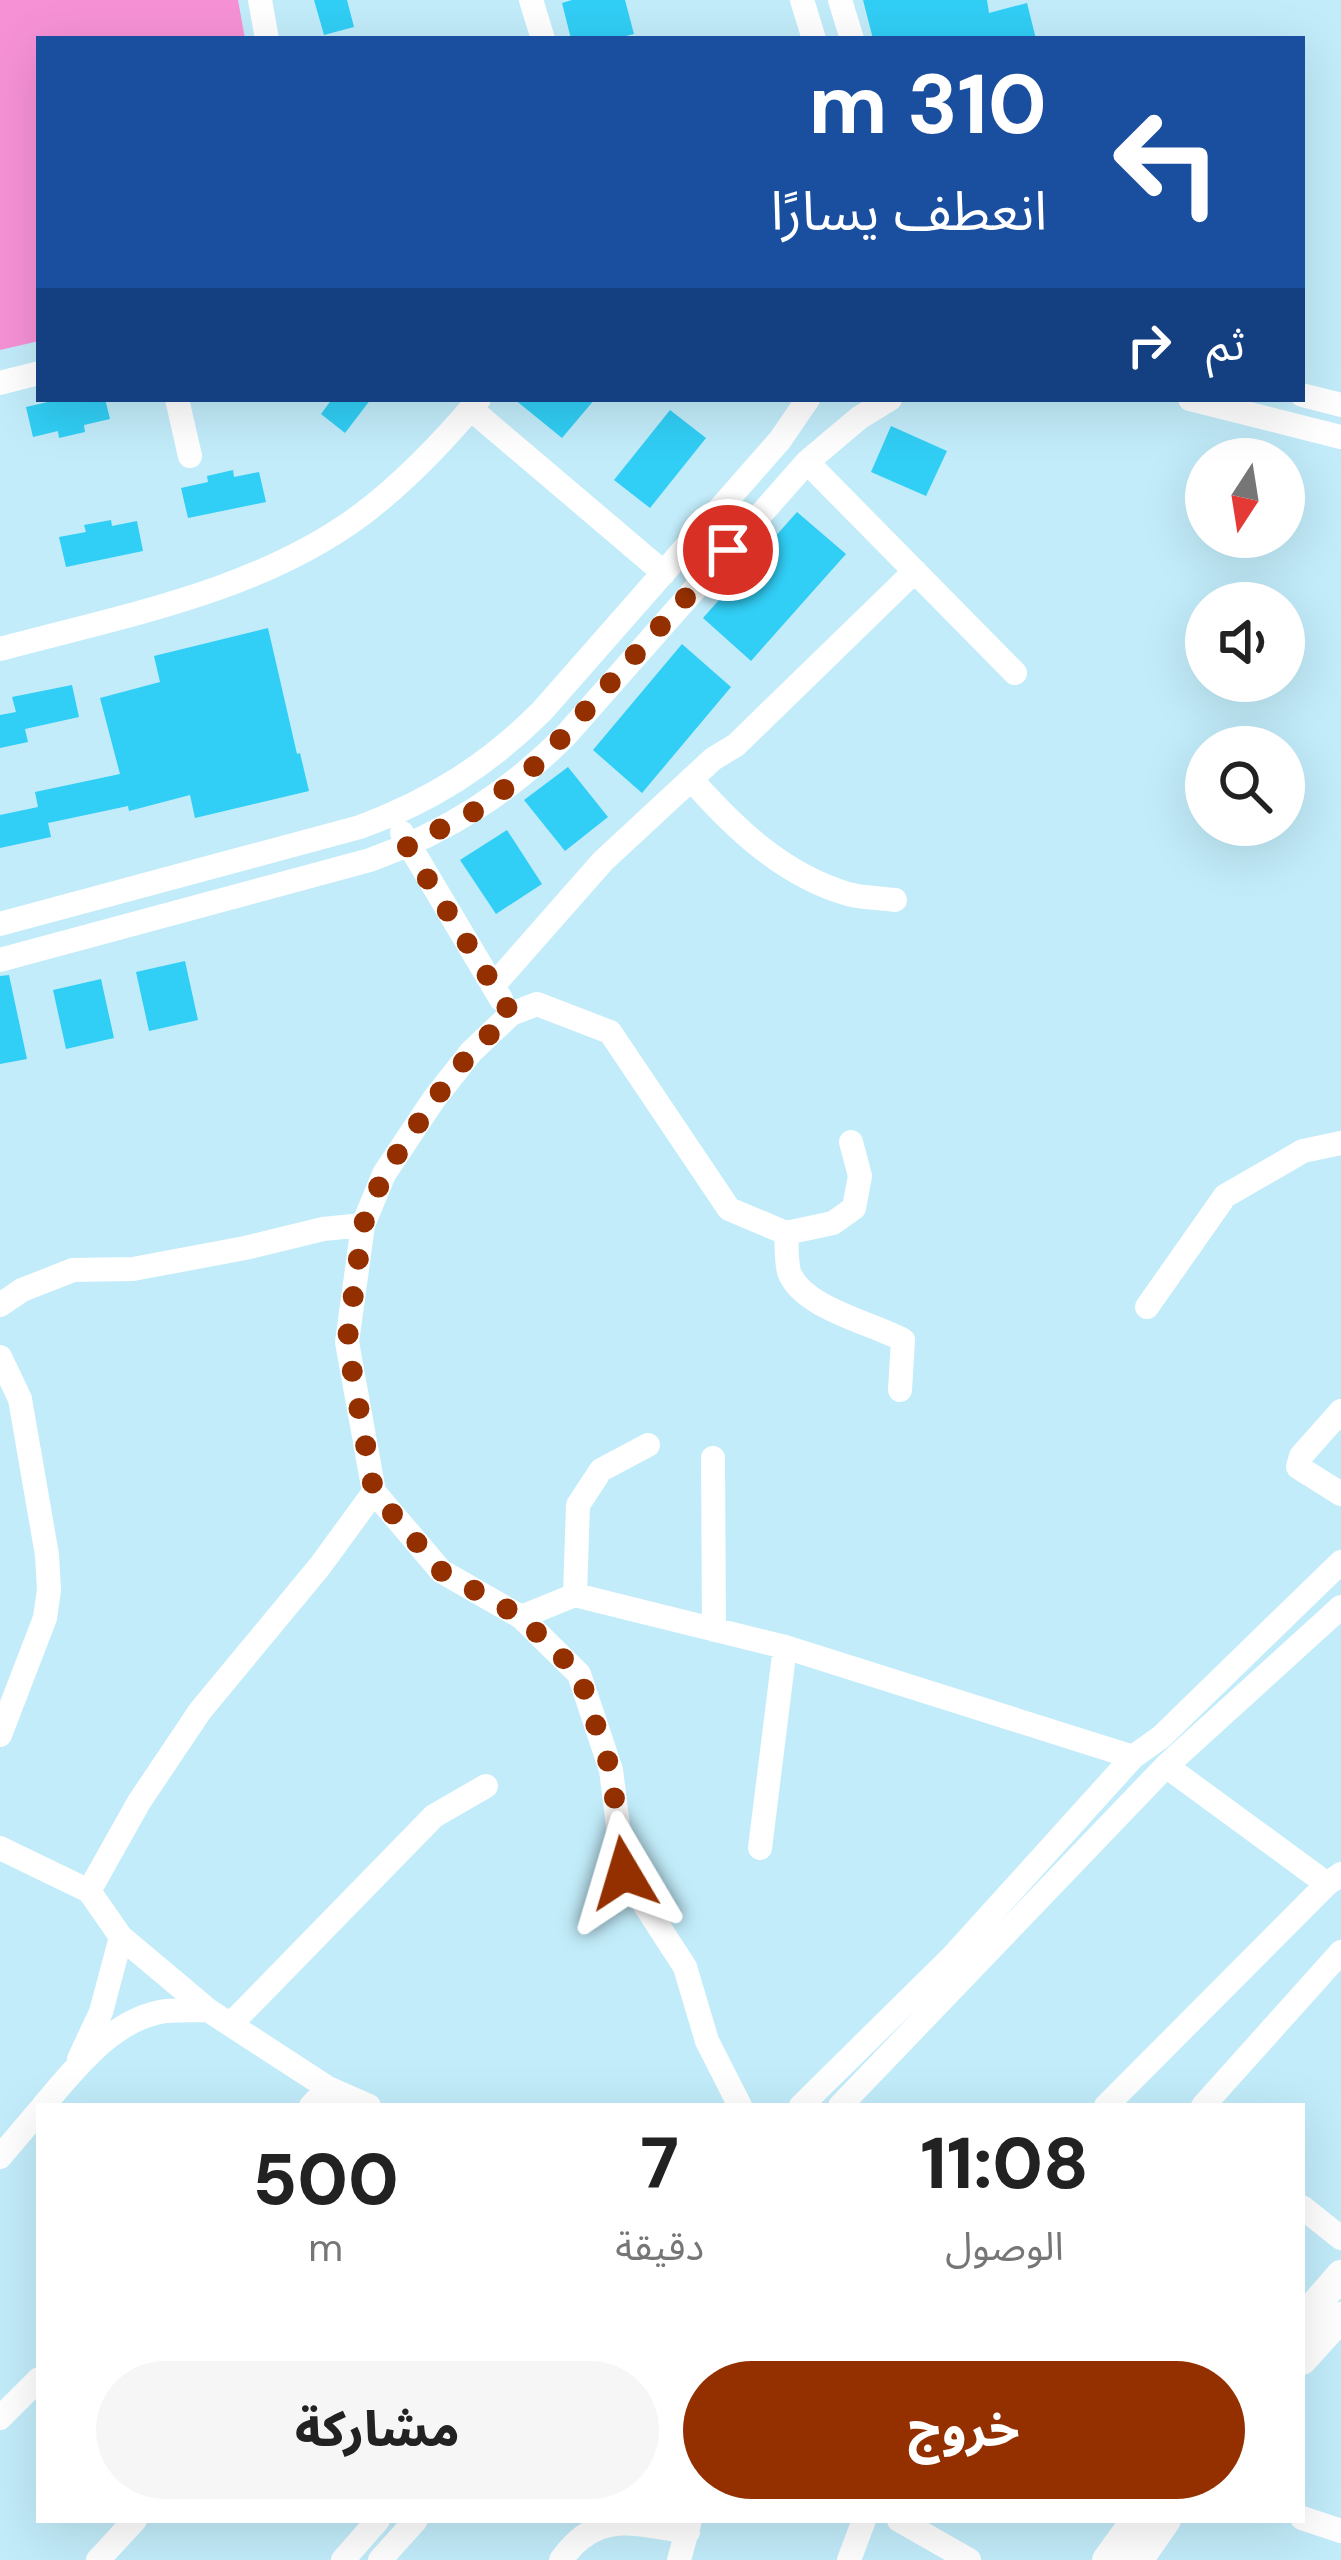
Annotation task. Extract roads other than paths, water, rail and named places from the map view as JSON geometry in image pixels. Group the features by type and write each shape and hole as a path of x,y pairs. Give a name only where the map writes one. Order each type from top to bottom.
{"main road":[{"path":"1305,2317 1341,2275"},
{"path":"1305,2357 1341,2317"},
{"path":"1107,2560 1134,2523"},
{"path":"1138,2560 1164,2523"}],"street":[{"path":"260,0 266,36"},
{"path":"531,0 542,36"},
{"path":"802,0 813,36"},
{"path":"840,0 851,36"},
{"path":"0,383 36,374"},
{"path":"1305,396 1341,405"},
{"path":"178,402 190,456"},
{"path":"0,925 360,827 459,781 516,736 780,440 806,402"},
{"path":"0,960 370,860 477,810 540,762 807,462 886,402"},
{"path":"1202,402 1341,437"},
{"path":"0,649 221,588 292,557 359,517 418,466 475,404 664,573 664,593 676,610"},
{"path":"807,462 1015,673"},
{"path":"664,573 684,568 702,580"},
{"path":"493,986 603,861 713,759 736,745 914,571"},
{"path":"691,779 763,851 848,894 895,900"},
{"path":"394,814 407,846 511,1014"},
{"path":"738,2103 707,2041 686,1967 624,1873 611,1771 579,1674 521,1617 441,1571 374,1492 347,1342 363,1225 384,1174 471,1052 511,1014 537,1004 610,1031 729,1209 785,1233 832,1223 854,1208 860,1176 851,1142"},
{"path":"1147,1307 1225,1196 1303,1151 1341,1143"},
{"path":"0,1305 22,1290 73,1270 133,1268 363,1225"},
{"path":"785,1233 790,1274 806,1292 832,1312 903,1340 900,1390"},
{"path":"0,1357 20,1399 49,1590 45,1618 12,1674 0,1735"},
{"path":"1341,1411 1300,1456 1298,1467 1341,1494"},
{"path":"575,1595 578,1505 601,1470 648,1445"},
{"path":"713,1458 714,1630"},
{"path":"89,1891 200,1712 374,1492"},
{"path":"804,2103 952,1957 1133,1757 1161,1738 1341,1562"},
{"path":"521,1617 575,1595 785,1647 1133,1757"},
{"path":"843,2103 1166,1766 1341,1607"},
{"path":"760,1847 785,1647"},
{"path":"1109,2103 1334,1879 1166,1766"},
{"path":"232,2023 434,1816 486,1786"},
{"path":"0,1848 89,1891 122,1937 208,2010 232,2023 320,2097 353,2103"},
{"path":"74,2070 100,2012 122,1937"},
{"path":"1206,2103 1341,1952"},
{"path":"46,2103 122,2026 161,2012 208,2010"},
{"path":"0,2157 36,2115"},
{"path":"1305,2209 1341,2238"},
{"path":"0,2418 36,2382"},
{"path":"1305,2519 1341,2531"},
{"path":"98,2560 132,2523"},
{"path":"343,2560 375,2523"},
{"path":"380,2560 413,2523"},
{"path":"561,2560 575,2540 614,2523"},
{"path":"636,2523 689,2526 679,2560"},
{"path":"848,2560 863,2523"},
{"path":"904,2523 969,2560"}]}
